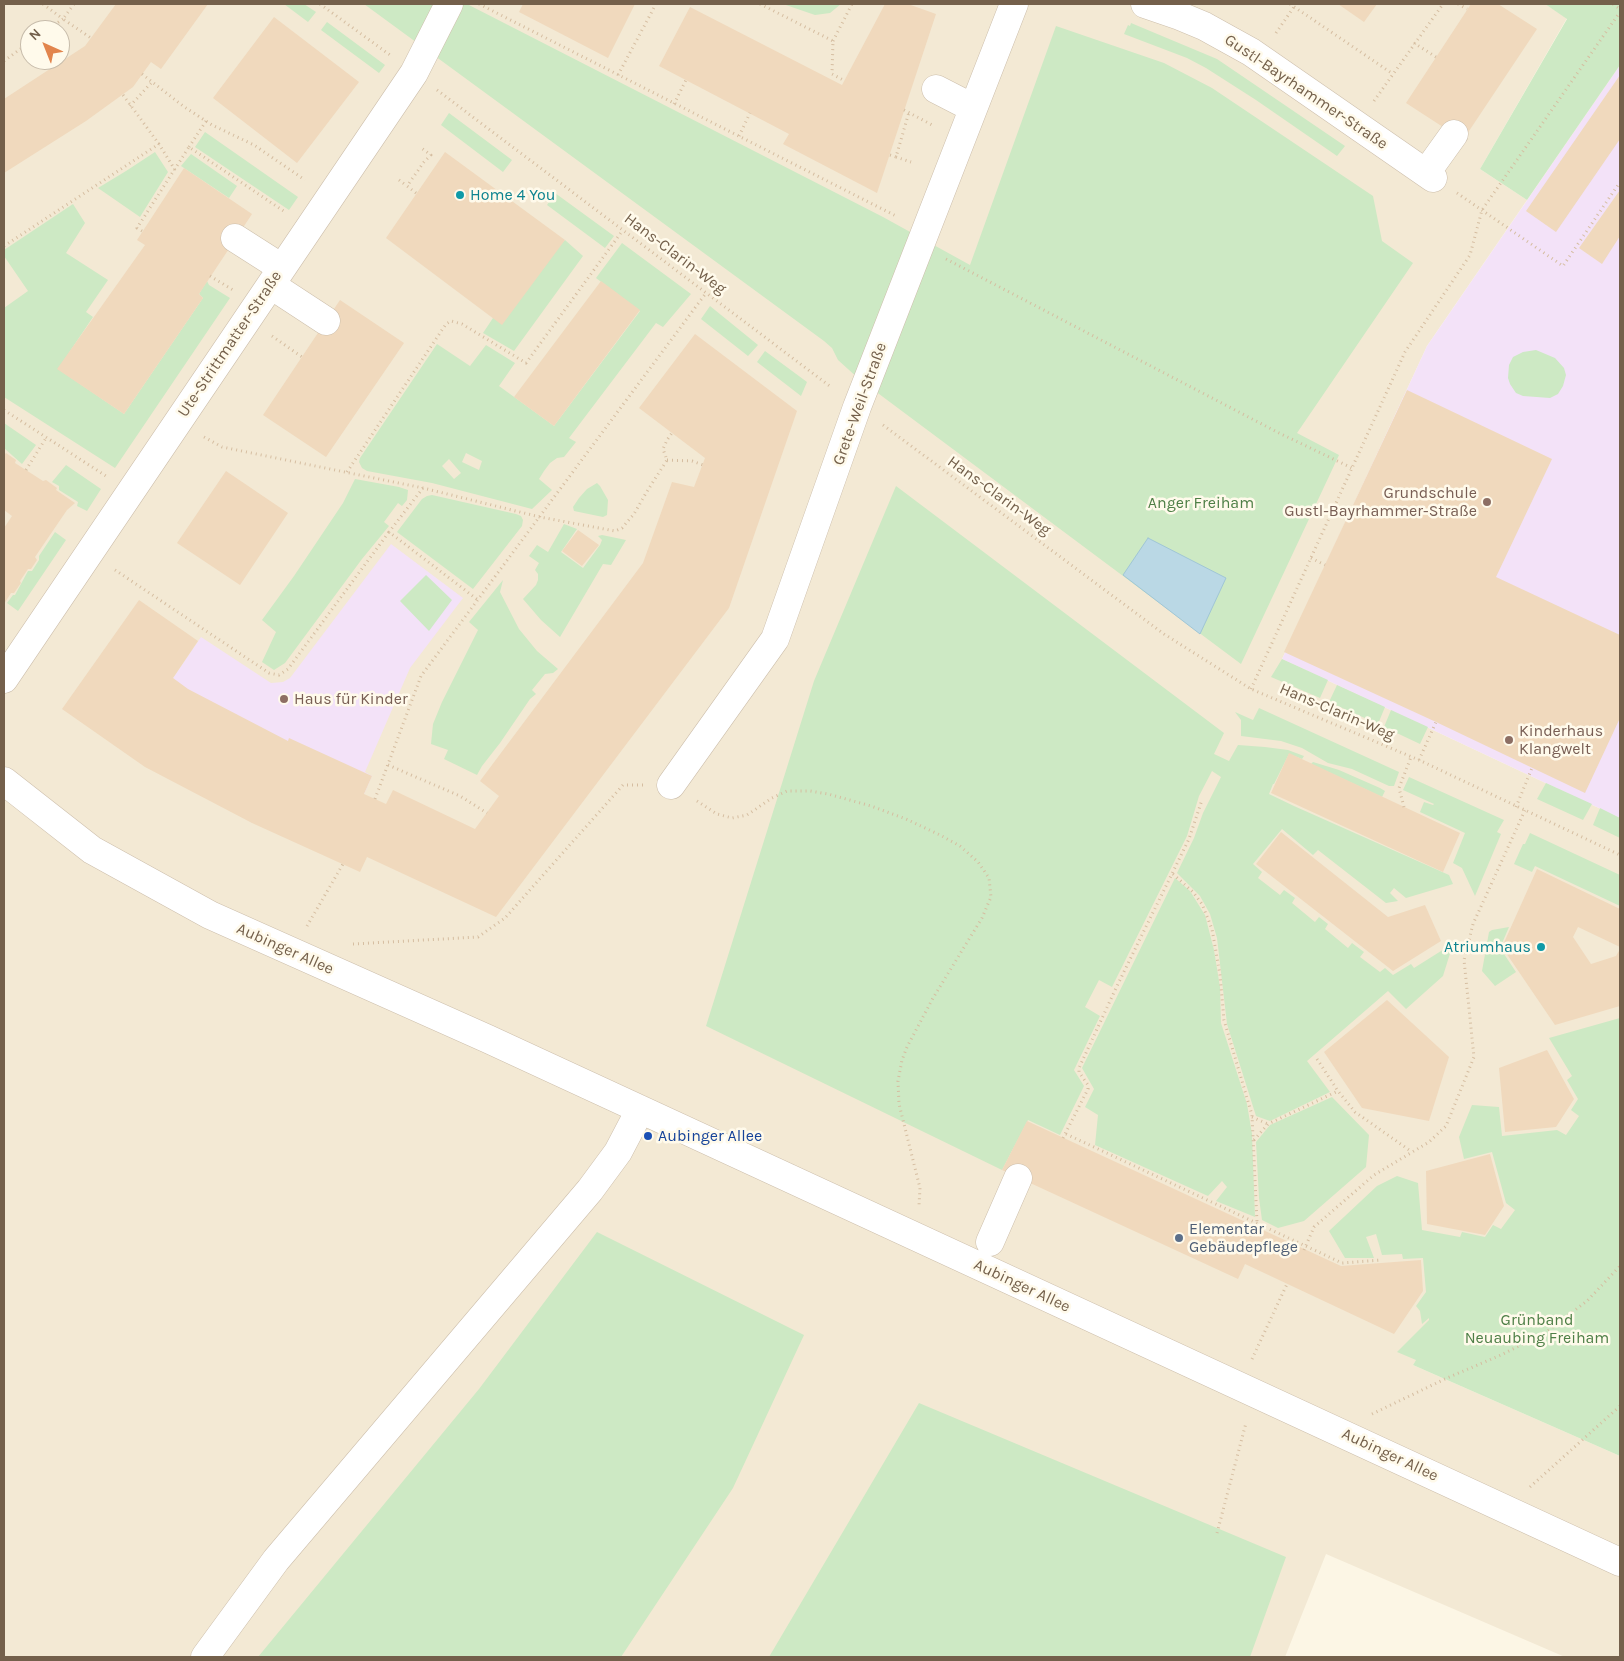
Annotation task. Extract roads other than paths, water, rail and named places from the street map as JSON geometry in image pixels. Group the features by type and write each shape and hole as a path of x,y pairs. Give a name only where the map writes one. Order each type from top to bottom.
{"street":[{"name":"Ute-Strittmatter-Straße","path":"4,679 176,422 414,73 449,4"},
{"name":"Grete-Weil-Straße","path":"671,785 775,639 857,407 1014,4"},
{"name":"Gustl-Bayrhammer-Straße","path":"1145,4 1204,26 1251,52 1430,175 1437,156 1454,134"},
{"path":"936,89 973,108"},
{"path":"235,238 326,321"},
{"name":"Aubinger Allee","path":"4,781 92,850 210,916 488,1039 1620,1562"},
{"path":"205,1657 276,1560 590,1190 618,1152 640,1110"},
{"path":"990,1242 1018,1178"}],"water":[{"path":"1148,538 1226,578 1200,634 1123,575"}],"place":[{"name":"Home 4 You","path":"460,195"},
{"name":"Grundschule Gustl-Bayrhammer-Straße","path":"1487,502"},
{"name":"Haus für Kinder","path":"284,699"},
{"name":"Kinderhaus Klangwelt","path":"1509,740"},
{"name":"Atriumhaus","path":"1541,947"},
{"name":"Aubinger Allee","path":"648,1136"},
{"name":"Elementar Gebäudepflege","path":"1179,1238"}],"park label":[{"name":"Anger Freiham","path":"1201,503"},
{"name":"Grünband Neuaubing Freiham","path":"1537,1329"}]}
